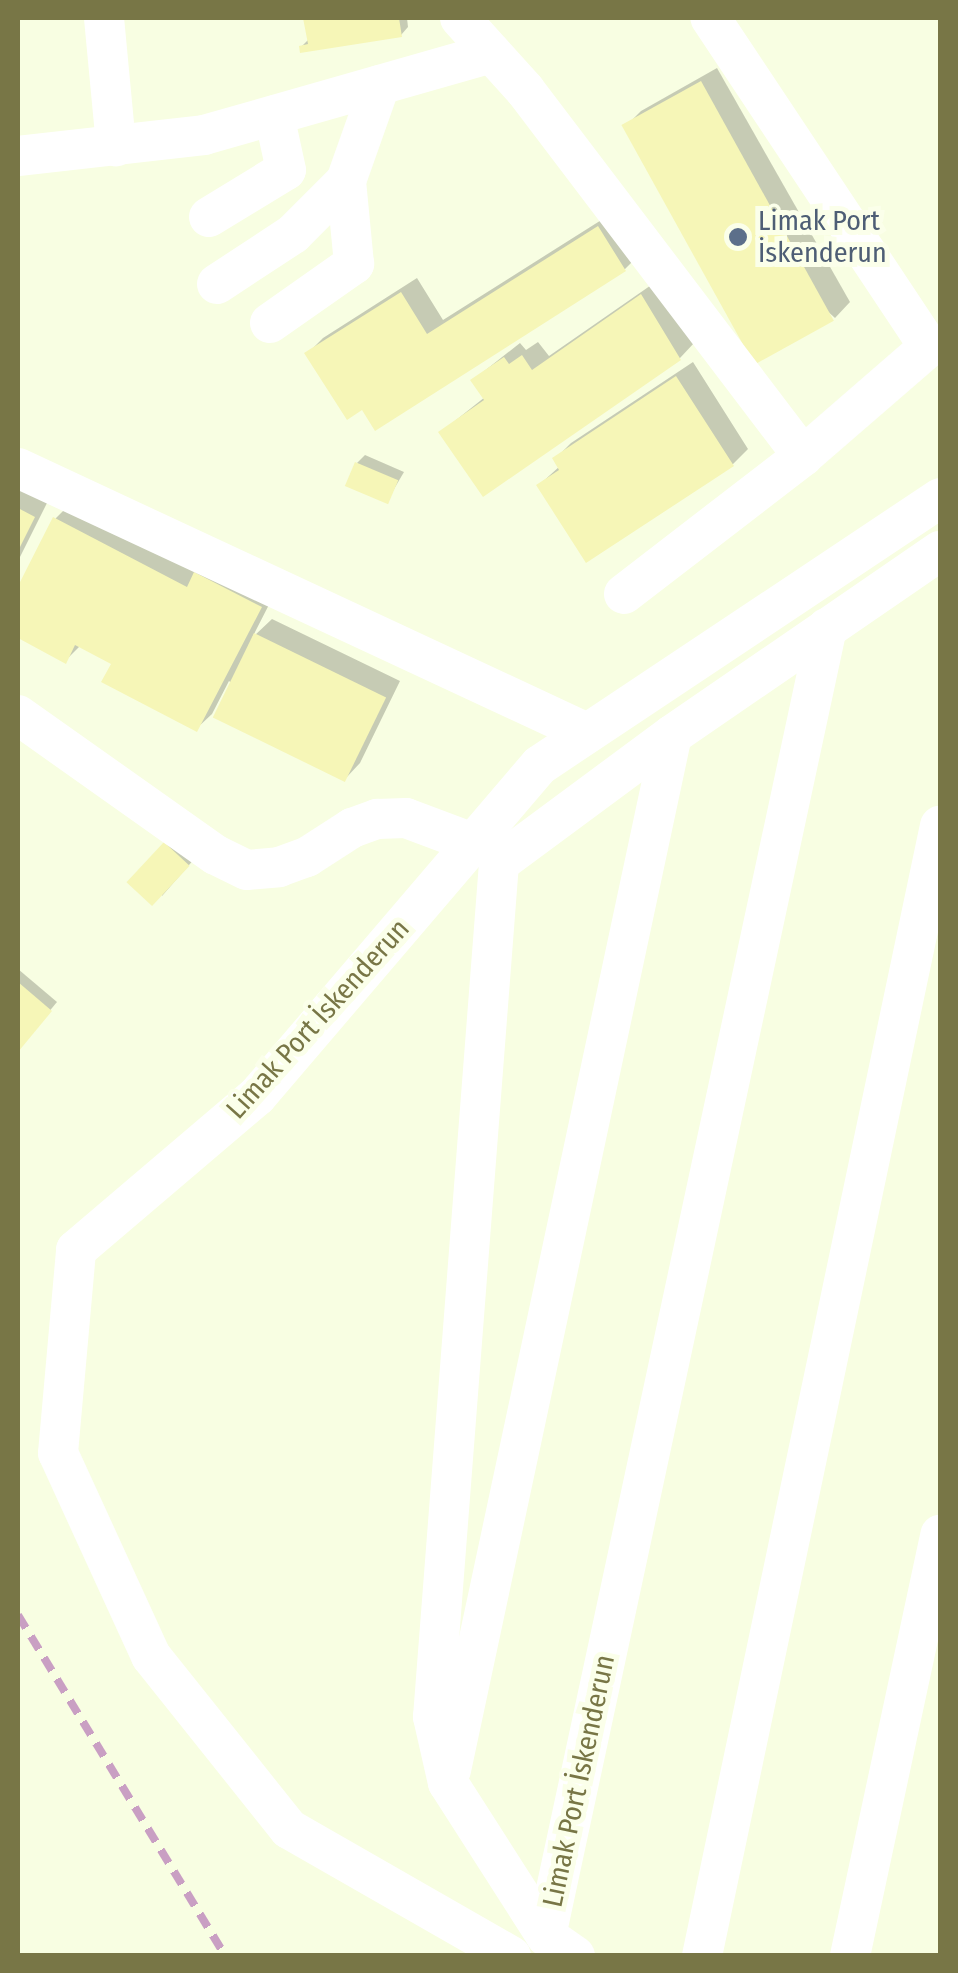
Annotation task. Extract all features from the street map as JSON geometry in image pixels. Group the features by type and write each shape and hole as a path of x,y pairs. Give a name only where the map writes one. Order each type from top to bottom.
{"street":[{"path":"104,18 116,146"},
{"path":"624,594 792,442 935,342 710,18"},
{"path":"18,156 204,135 380,85 475,28 792,442"},
{"path":"270,323 354,264 346,181 380,85"},
{"path":"209,217 286,170 274,115"},
{"path":"217,284 293,234 346,181"},
{"path":"18,468 587,733"},
{"name":"Limak Port İskenderun","path":"544,1949 289,1829 151,1656 58,1453 76,1250 257,1096 540,765 940,498"},
{"name":"Limak Port İskenderun","path":"544,1949 448,1783 433,1717 499,863 672,735 940,551"},
{"name":"Limak Port İskenderun","path":"544,1949 827,628"},
{"path":"18,714 216,855 248,870 279,867 307,857 352,828 377,819 406,818 473,843"},
{"path":"448,1783 672,735"},
{"path":"702,1956 940,826"},
{"path":"850,1956 940,1535"}],"building":[{"path":"303,18 399,18 402,37 300,53 299,46 308,44"},
{"path":"701,81 834,321 754,365 621,125"},
{"path":"598,226 626,271 375,431 362,410 347,420 304,353 401,292 427,334"},
{"path":"641,294 681,360 483,497 438,432 484,400 470,380 504,357 509,364 522,355 532,370"},
{"path":"676,376 734,466 586,563 536,485 559,470 552,458"},
{"path":"355,462 398,480 388,504 345,486"},
{"path":"18,508 35,517 18,551"},
{"path":"53,517 187,587 194,572 262,607 197,732 101,682 111,664 75,645 66,664 18,638 18,586"},
{"path":"254,633 386,697 345,782 213,717"},
{"path":"164,842 190,866 152,906 126,882"},
{"path":"18,982 52,1011 18,1052"}],"railway":[{"path":"18,1615 225,1956"}],"place":[{"name":"Limak Port İskenderun","path":"738,237"}]}
